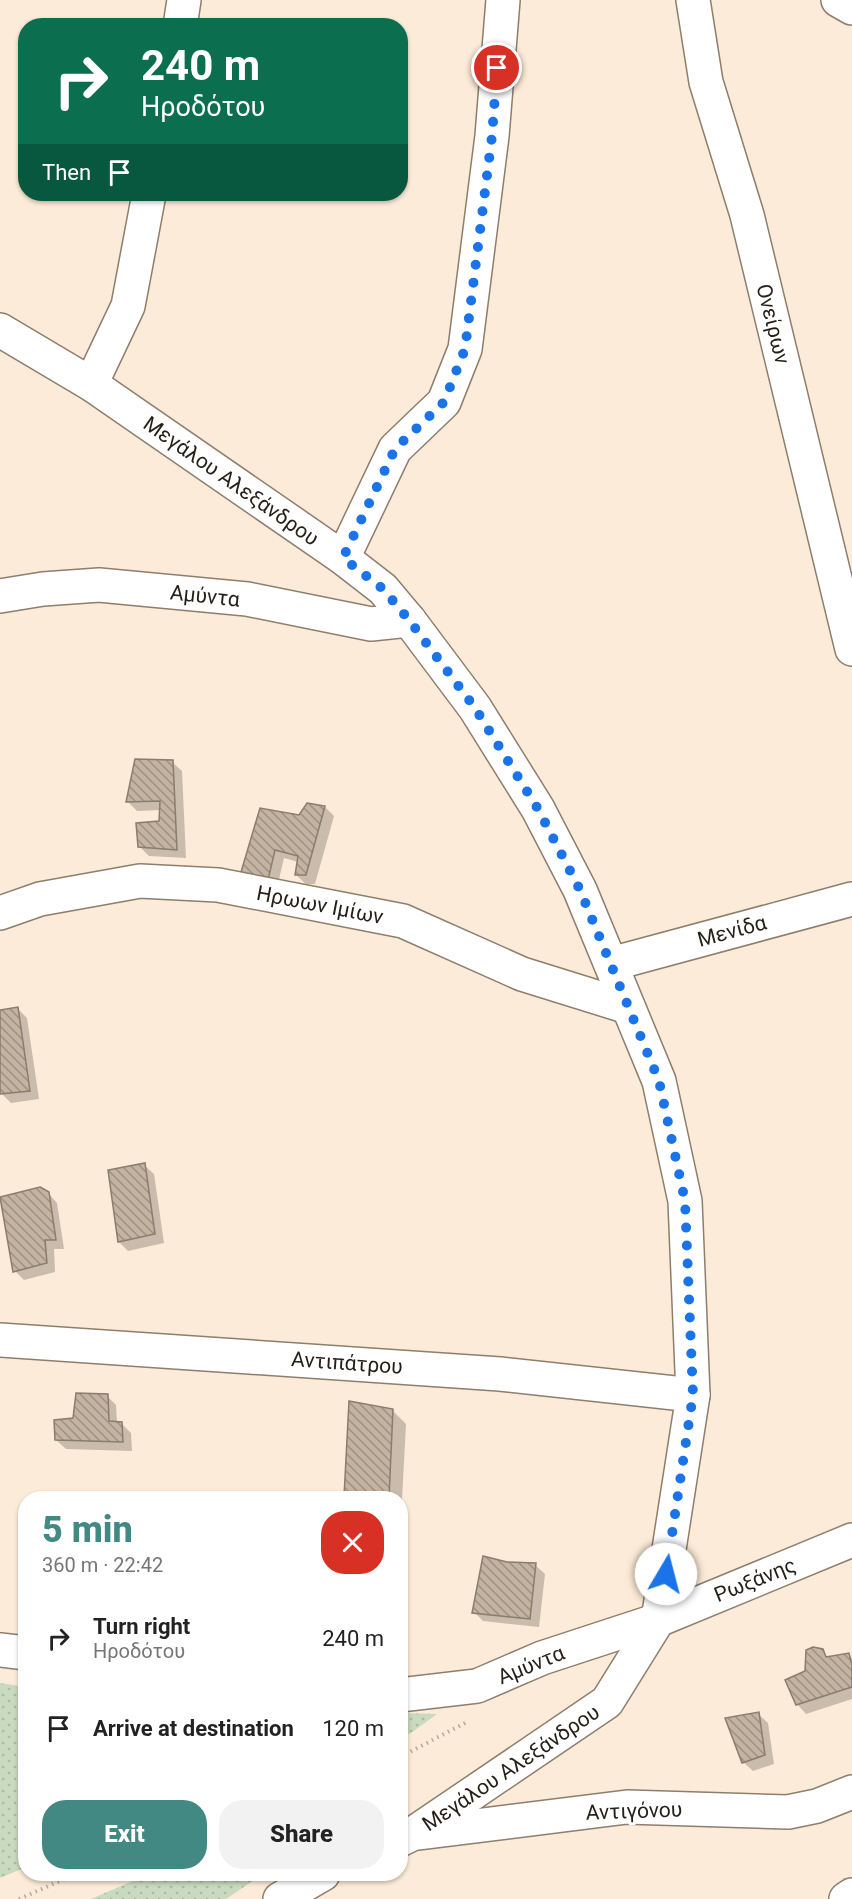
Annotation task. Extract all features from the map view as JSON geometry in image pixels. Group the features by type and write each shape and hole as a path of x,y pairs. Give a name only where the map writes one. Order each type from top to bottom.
{"street":[{"path":"181,18 184,0"},
{"path":"343,558 395,449 444,402 465,349 492,136 503,0"},
{"name":"Ονείρων","path":"693,0 706,82 747,215 852,649"},
{"path":"838,0 852,8"},
{"path":"91,384 128,306 148,201"},
{"name":"Μεγάλου Αλεξάνδρου","path":"0,330 91,384 343,558 383,589 475,708 538,809 580,890 659,1081 685,1201 693,1395 658,1620 607,1702 408,1836"},
{"name":"Αμύντα","path":"0,596 43,589 99,585 247,599 371,624 409,620"},
{"name":"Ηρωων Ιμίων","path":"0,913 40,899 140,881 218,885 403,921 522,974 628,1006"},
{"name":"Μενίδα","path":"611,964 852,899"},
{"name":"Αντιπάτρου","path":"0,1340 500,1374 693,1395"},
{"name":"Ρωξάνης","path":"658,1620 852,1540"},
{"name":"Αμύντα","path":"408,1694 477,1686 542,1658 658,1620"},
{"path":"0,1650 18,1652"},
{"name":"Αντιγόνου","path":"408,1837 627,1807 788,1812 817,1806 852,1792"},
{"path":"280,1899 311,1881"},
{"path":"846,1899 852,1895"}],"path":[{"path":"19,1899 60,1881"}],"green space":[{"path":"0,1683 18,1686 18,1870 0,1878"},
{"path":"408,1713 437,1714 408,1734"},
{"path":"133,1881 253,1881 226,1899 91,1899"}],"building":[{"path":"135,759 173,760 177,850 138,847 136,823 159,821 160,801 126,802"},
{"path":"307,803 325,806 306,875 295,875 298,856 275,850 268,880 241,872 260,808 299,815"},
{"path":"18,1007 30,1091 0,1094 0,1010"},
{"path":"145,1163 155,1234 118,1242 108,1170"},
{"path":"40,1187 49,1192 56,1240 45,1240 47,1263 13,1272 0,1197"},
{"path":"76,1393 108,1394 109,1421 122,1422 123,1442 55,1440 54,1420 73,1418"},
{"path":"349,1401 393,1409 389,1491 344,1491"},
{"path":"483,1556 507,1562 536,1563 530,1619 472,1613"},
{"path":"813,1647 823,1649 826,1657 849,1653 852,1665 852,1687 796,1705 785,1680 805,1671 806,1650"},
{"path":"759,1712 765,1755 742,1763 725,1718"}],"route":[{"path":"497,68 492,136 465,349 444,402 395,449 343,558 383,589 409,620 475,708 538,809 580,890 659,1081 685,1201 693,1395 666,1574"}]}
